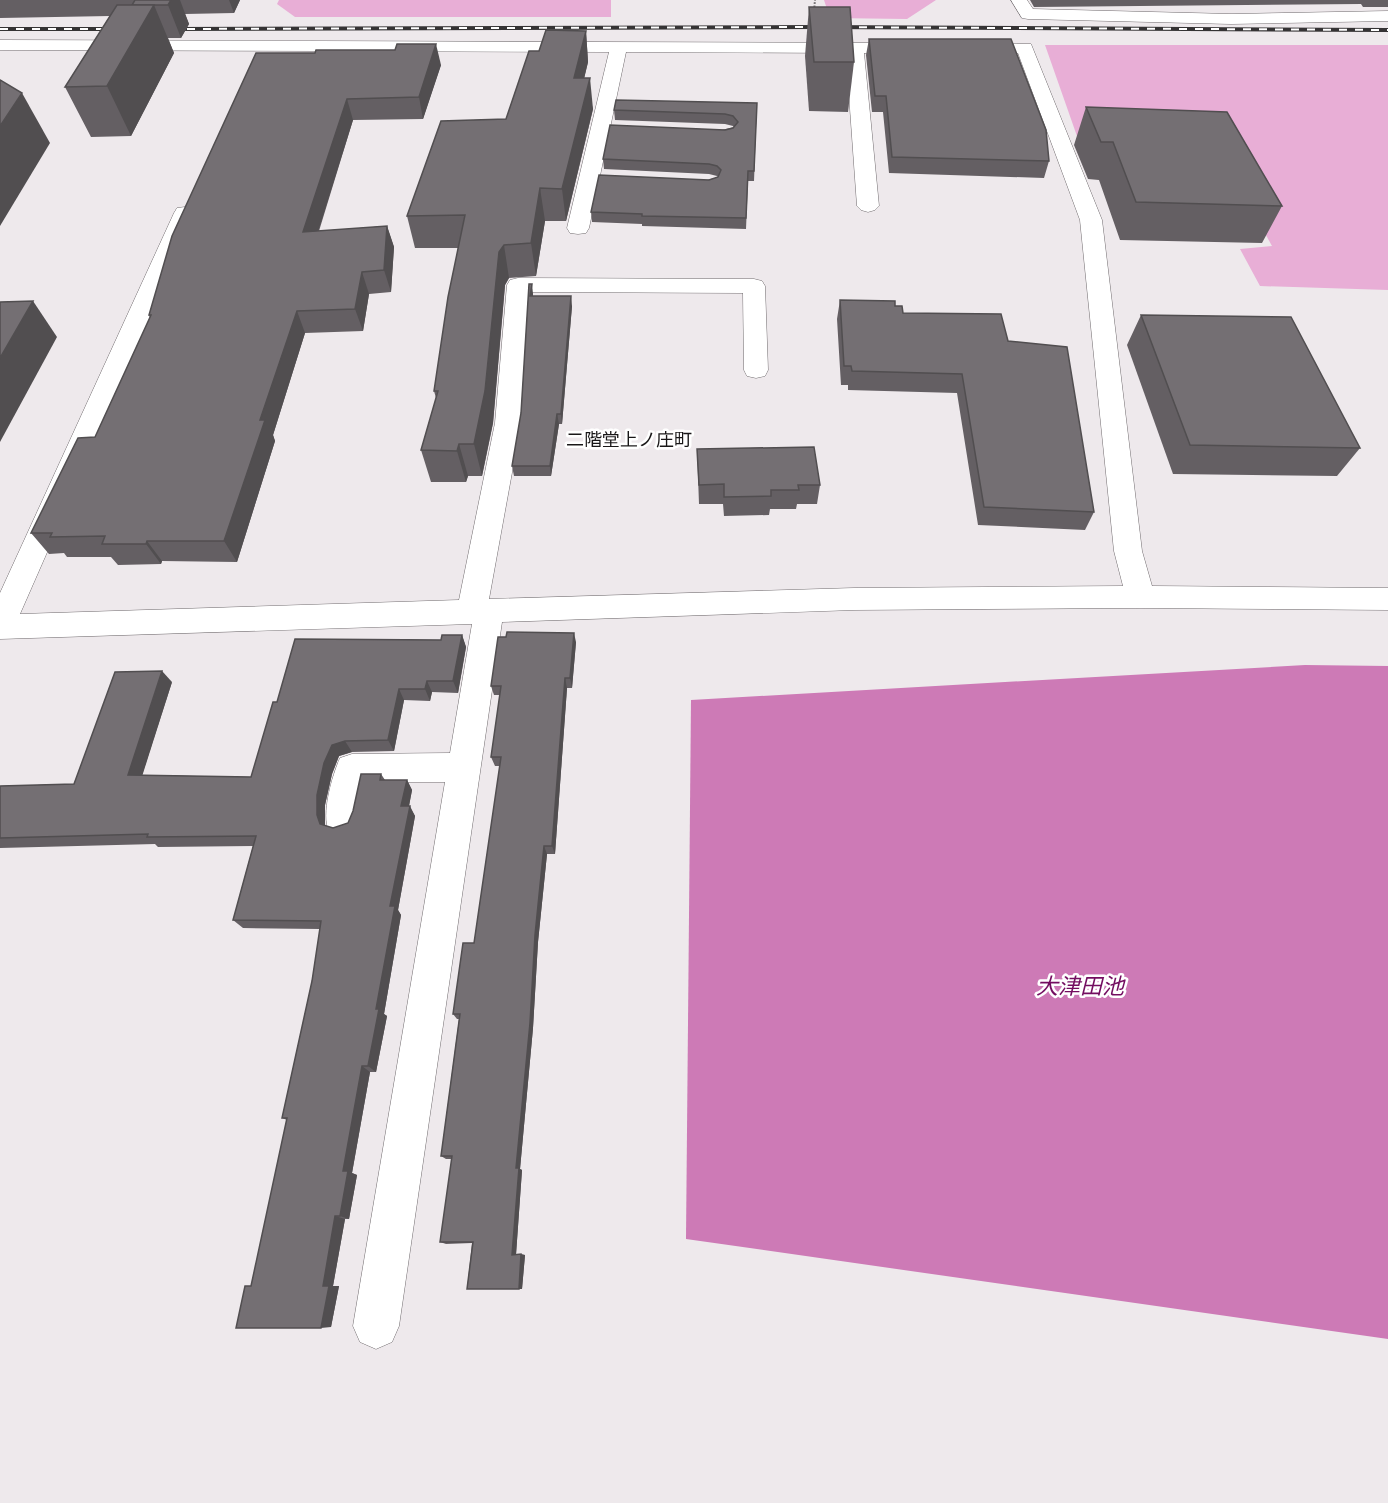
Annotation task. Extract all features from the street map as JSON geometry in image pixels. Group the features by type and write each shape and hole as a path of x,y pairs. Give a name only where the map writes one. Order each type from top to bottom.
{"street":[{"path":"1018,0 1028,14 1231,19 1388,16"},
{"path":"1340,0 1354,17"},
{"path":"0,45 1025,48 1091,220 1128,551 1141,597"},
{"path":"578,228 619,46"},
{"path":"250,69 260,47"},
{"path":"855,49 867,206"},
{"path":"601,127 623,128"},
{"path":"590,177 614,178"},
{"path":"196,189 0,627 854,599 1141,597 1388,600"},
{"path":"376,1326 465,767 481,611 508,423 518,285 754,286 756,370"},
{"path":"341,820 352,768 465,767"}],"shaded area":[{"path":"279,0 611,0 611,17 295,17 277,4"},
{"path":"824,0 936,0 907,19 830,18"},
{"path":"1045,45 1388,45 1388,290 1260,286 1240,249 1272,246 1215,143 1078,139"}],"water":[{"name":"大津田池","path":"1305,665 1388,666 1388,1339 686,1239 691,700"}],"building":[{"path":"135,0 171,0 168,5 132,5"},
{"path":"117,5 154,5 107,86 65,87"},
{"path":"809,7 850,7 854,62 814,62"},
{"path":"546,30 586,31 574,78 590,78 562,189 540,188 531,243 504,245 499,252 485,391 474,444 459,444 457,451 421,450 438,391 434,391 448,297 465,215 407,216 441,121 506,119 529,51 539,51"},
{"path":"869,39 1011,39 1046,130 1049,161 892,157 886,96 875,96"},
{"path":"397,44 436,44 419,97 347,99 303,232 387,226 384,270 362,272 355,309 297,311 260,420 265,420 224,541 147,541 146,544 102,544 105,536 50,537 52,533 31,533 78,438 95,437 151,315 149,315 172,236 256,53 395,50"},
{"path":"0,80 22,93 0,126"},
{"path":"616,100 757,103 754,171 748,171 746,218 642,216 642,214 591,212 599,175 709,180 718,177 721,170 709,164 603,159 610,125 725,130 733,128 738,122 733,116 725,114 614,110"},
{"path":"1086,107 1227,112 1282,206 1136,202 1113,142 1101,142"},
{"path":"529,284 532,284 530,296 571,296 561,414 557,414 550,466 512,466 521,413"},
{"path":"840,300 895,301 895,306 902,306 903,313 1001,314 1008,341 1067,347 1094,512 984,507 962,374 852,371 851,366 844,366"},
{"path":"33,301 0,358 0,302"},
{"path":"1141,315 1291,317 1360,448 1190,445"},
{"path":"814,447 820,485 798,485 799,490 771,490 771,496 724,497 724,484 699,485 697,449"},
{"path":"507,632 574,633 570,678 565,678 552,846 544,846 535,935 530,1023 516,1168 519,1168 512,1255 521,1254 519,1289 467,1289 473,1242 440,1242 452,1156 441,1156 460,1014 453,1014 463,943 474,943 501,757 491,757 501,686 491,686 498,637 506,637"},
{"path":"442,635 462,635 453,681 427,681 425,689 399,689 388,740 345,741 332,745 324,763 317,795 317,815 320,824 333,828 348,823 361,774 381,774 380,780 407,780 401,806 410,806 390,906 395,906 376,1009 379,1009 368,1066 362,1066 343,1171 348,1171 340,1216 335,1216 323,1286 329,1286 321,1328 236,1328 245,1286 251,1286 287,1118 282,1118 312,981 321,921 233,920 256,836 147,837 148,834 0,838 0,786 74,784 115,672 162,671 128,775 251,777 273,702 277,702 295,639 441,640"}],"railway":[{"path":"171,29 816,27 1388,30"},
{"path":"0,29 117,29"}],"district":[{"name":"二階堂上ノ庄町","path":"629,439"}]}
